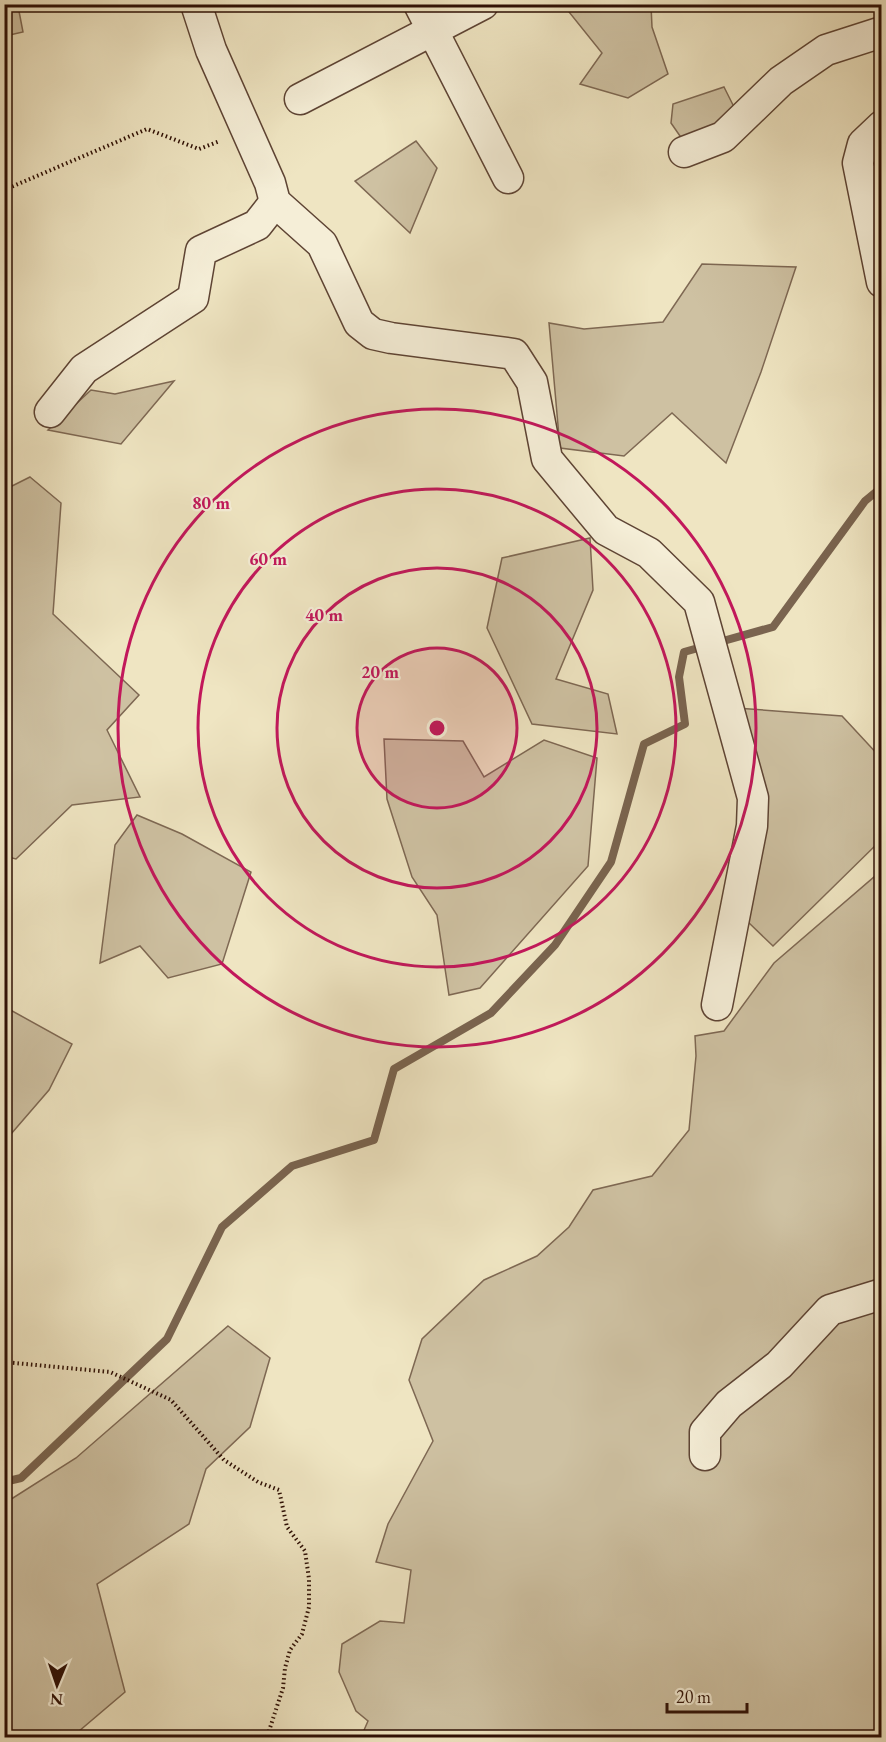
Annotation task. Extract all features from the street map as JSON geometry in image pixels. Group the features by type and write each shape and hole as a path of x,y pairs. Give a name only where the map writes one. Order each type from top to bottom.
{"street":[{"path":"196,4 211,50 270,183 275,202 322,244 359,322 373,334 514,354 532,382 547,459 606,530 649,553 699,602 753,798 752,826 717,1005"},
{"path":"419,4 508,178"},
{"path":"300,99 483,4"},
{"path":"684,152 723,137 781,81 826,50 882,32"},
{"path":"882,126 863,144 858,163 882,282"},
{"path":"50,412 84,369 193,298 201,251 257,225 275,202"},
{"path":"705,1455 705,1432 729,1404 779,1365 830,1310 882,1294"}],"path":[{"path":"4,190 147,129 199,148 246,133"},
{"path":"4,1362 110,1372 171,1400 224,1460 258,1482 279,1490 287,1527 305,1551 309,1579 309,1607 302,1634 290,1650 283,1688 268,1734 277,1737"}],"shaded area":[{"path":"567,5 651,5 652,27 668,74 628,98 580,84 602,53 569,12"},
{"path":"18,6 23,32 5,36 5,9"},
{"path":"724,87 746,131 698,162 671,123 673,104"},
{"path":"416,141 437,168 410,233 355,181"},
{"path":"702,264 796,267 761,372 726,463 672,413 624,456 560,448 549,323 584,329 663,322"},
{"path":"174,381 121,444 48,430 91,390 115,394"},
{"path":"30,477 61,503 53,614 139,695 107,730 140,797 72,805 16,859 4,856 4,490"},
{"path":"590,538 593,590 556,679 608,694 617,734 532,724 487,628 502,558"},
{"path":"736,708 842,716 881,758 881,840 773,946 748,922"},
{"path":"384,739 463,741 484,777 544,740 597,758 588,866 480,988 449,995 437,915 412,877 387,799"},
{"path":"137,815 182,834 251,872 222,964 168,978 140,946 100,963 115,845"},
{"path":"881,871 881,1737 361,1737 368,1721 356,1711 339,1672 342,1644 380,1621 404,1623 411,1570 376,1562 388,1524 433,1441 409,1380 422,1339 484,1280 537,1256 569,1227 593,1190 652,1176 689,1130 696,1056 695,1036 724,1031 774,963"},
{"path":"5,1007 72,1044 49,1090 5,1141"},
{"path":"228,1326 270,1358 250,1427 206,1469 189,1524 97,1584 125,1692 72,1737 5,1737 5,1503 76,1458"}],"building":[{"path":"882,162 882,212 871,164"}],"waterway":[{"path":"4,1482 21,1478 167,1339 222,1227 292,1166 374,1140 394,1069 491,1013 555,945 611,862 644,744 685,724 679,677 684,652 773,627 865,501 882,487"}]}
